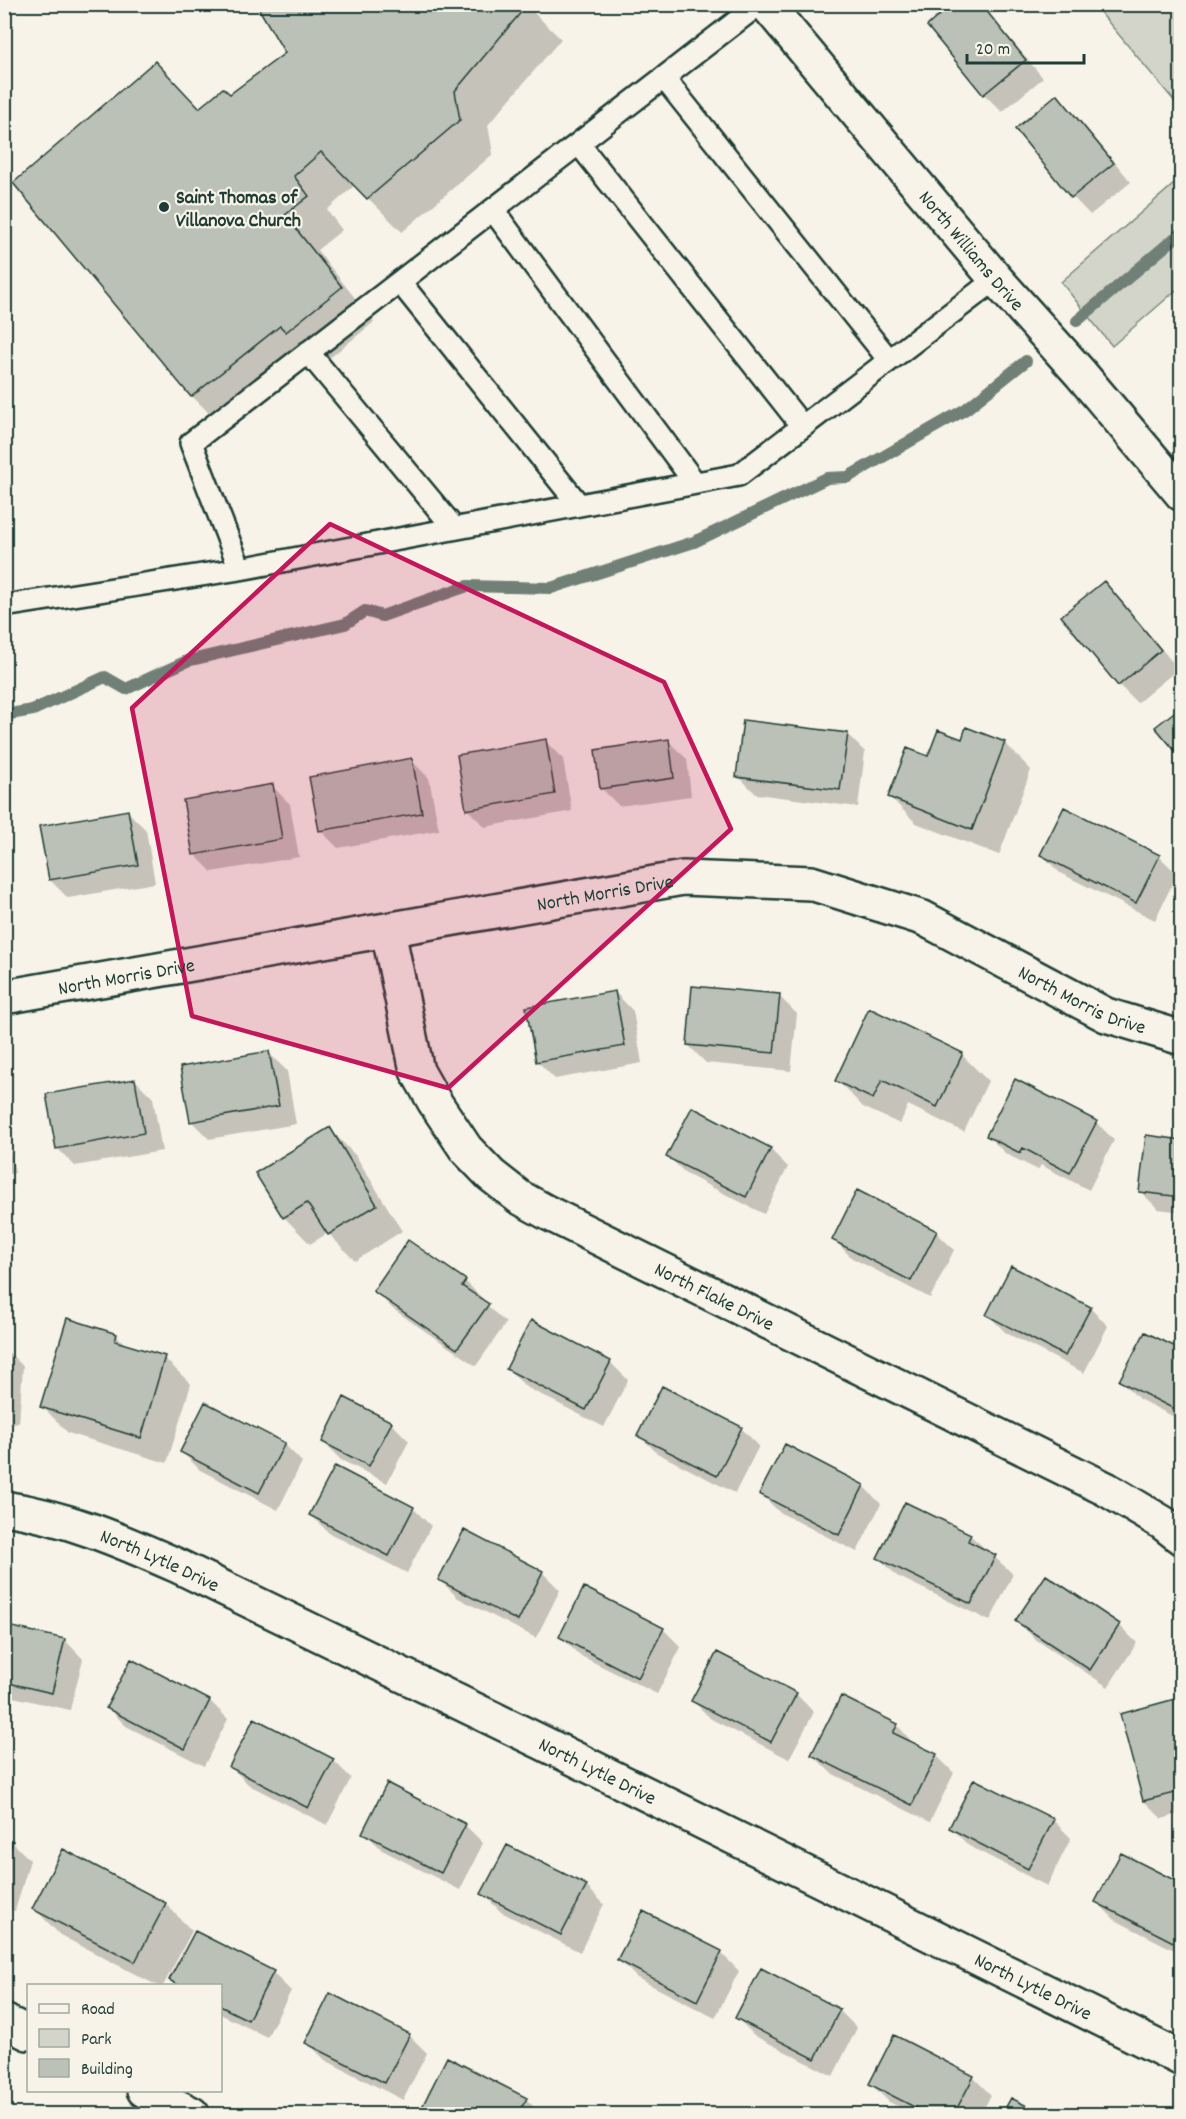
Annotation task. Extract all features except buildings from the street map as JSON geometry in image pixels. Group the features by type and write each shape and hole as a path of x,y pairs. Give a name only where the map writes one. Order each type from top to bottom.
{"street":[{"name":"North Williams Drive","path":"766,4 996,279 1081,374 1182,494"},
{"name":"North Morris Drive","path":"4,997 683,878 811,884 923,918 1106,1015 1182,1038"},
{"name":"North Flake Drive","path":"388,931 417,1071 466,1149 491,1175 519,1197 1106,1489 1136,1505 1182,1539"},
{"name":"North Lytle Drive","path":"4,1508 78,1525 123,1541 178,1566 1182,2059"},
{"path":"4,2021 27,2032"},
{"path":"146,2092 192,2115"}],"lane":[{"path":"240,569 191,442 759,4"},
{"path":"664,78 890,360"},
{"path":"579,144 802,426"},
{"path":"493,210 695,483"},
{"path":"4,606 240,569 739,475 996,279"},
{"path":"400,282 579,505"},
{"path":"308,352 454,528"}],"highlighted area":[{"path":"330,524 664,682 731,829 448,1088 192,1016 132,708"}],"green space":[{"path":"1094,5 1181,5 1181,109"},
{"path":"1181,178 1181,286 1112,346 1061,282"}],"waterway":[{"path":"1077,321 1182,232"},
{"path":"4,715 33,710 105,677 126,689 187,661 345,624 365,611 382,616 467,586 551,588 694,542 827,478 848,477 966,409 1026,361"}],"place":[{"name":"Saint Thomas of Villanova Church","path":"164,207"}]}
